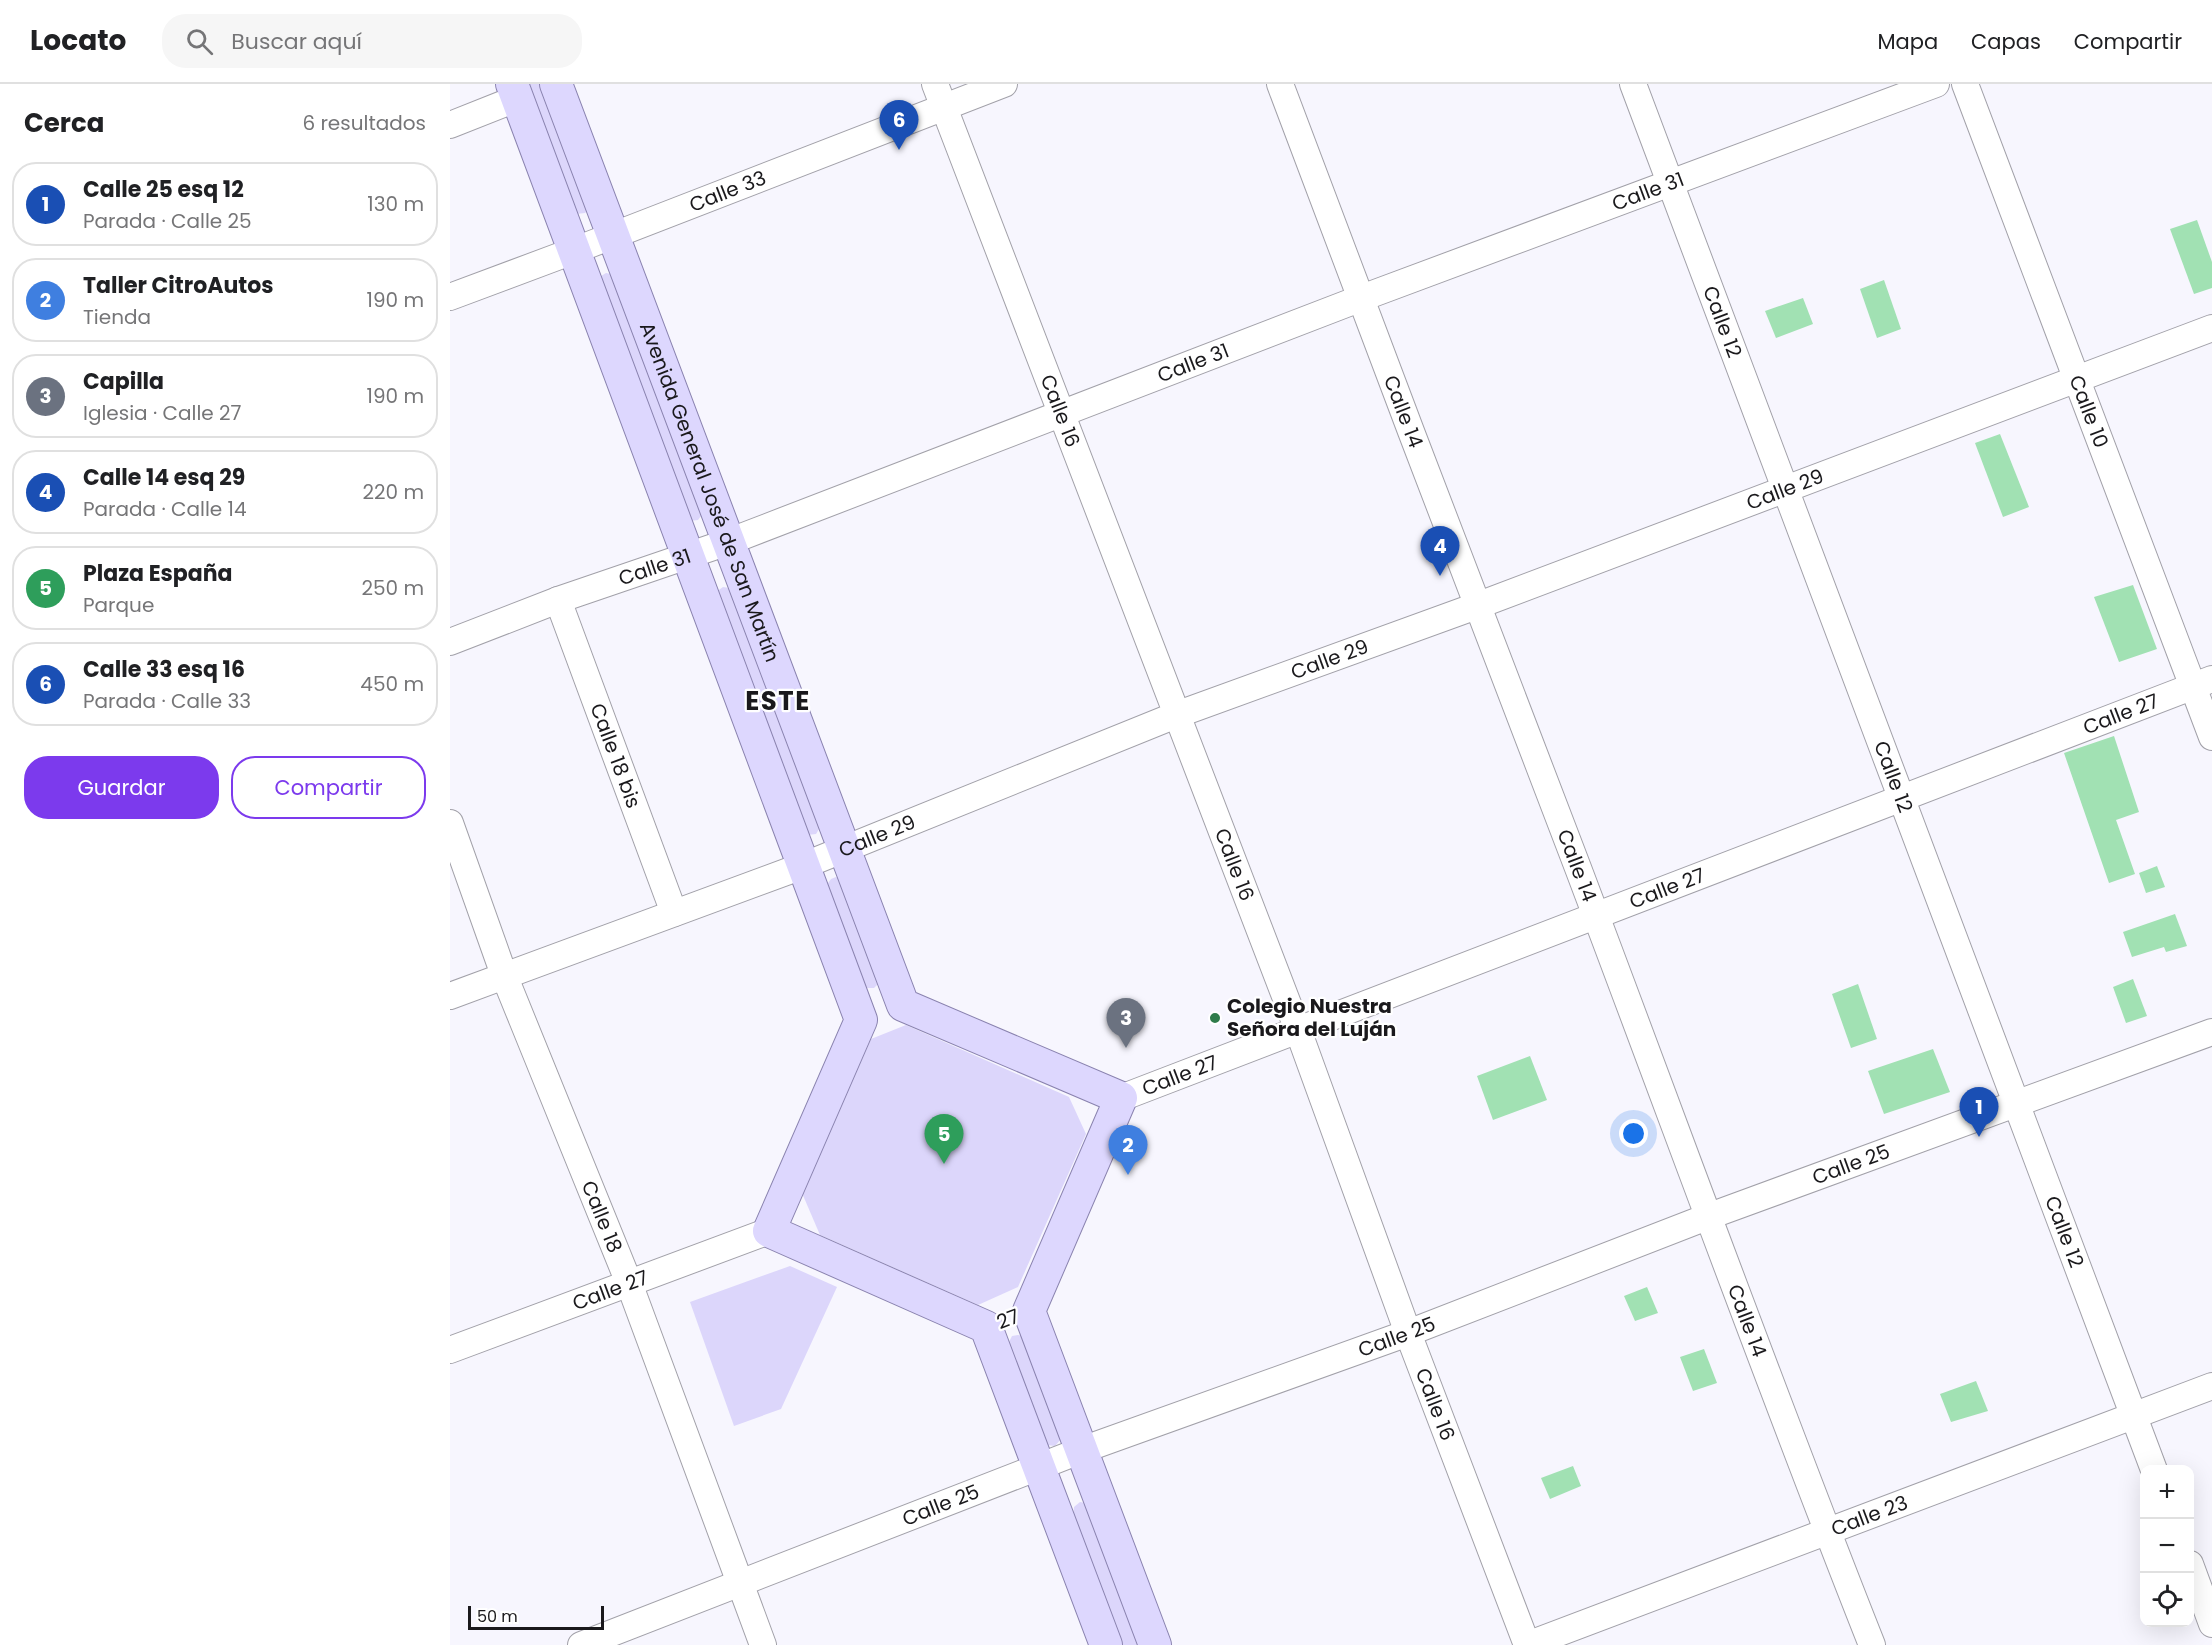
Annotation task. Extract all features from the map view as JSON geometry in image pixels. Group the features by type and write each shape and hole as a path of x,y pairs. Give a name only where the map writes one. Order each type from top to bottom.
{"main road":[{"name":"Avenida General José de San Martín","path":"556,84 903,1005"},
{"name":"Avenida General José de San Martín","path":"515,91 861,1020"},
{"path":"1106,1645 986,1327 769,1231 861,1020 903,1005 1121,1098 1029,1311 1155,1645"},
{"name":"27","path":"986,1327 1029,1311"}],"street":[{"name":"Calle 33","path":"450,297 613,236 939,96 1004,84"},
{"name":"Calle 14","path":"1280,84 1359,299 1479,605 1707,1217 1872,1645"},
{"name":"Calle 12","path":"1633,84 2152,1465"},
{"name":"Calle 31","path":"450,642 558,600 728,542 1359,299 1936,84"},
{"name":"Calle 10","path":"1965,84 2076,378 2202,683 2212,737"},
{"path":"450,125 515,91"},
{"name":"Calle 16","path":"939,96 1298,1030 1408,1333 1527,1645"},
{"name":"Calle 29","path":"450,996 805,865 1176,715 1479,605 2212,328"},
{"name":"Calle 18 bis","path":"558,600 674,913"},
{"name":"Calle 27","path":"1121,1098 2202,683"},
{"name":"Calle 18","path":"450,823 504,975 628,1283 763,1645"},
{"name":"Calle 25","path":"581,1645 1082,1450 1408,1333 1707,1217 2212,1032"},
{"name":"Calle 27","path":"450,1350 769,1231"},
{"name":"Calle 23","path":"1527,1645 2212,1386"},
{"path":"2193,1573 2212,1624"}],"shaded area":[{"path":"523,84 545,84 588,210 585,213 576,214"},
{"path":"606,273 611,274 704,512 698,520 690,521 598,278"},
{"path":"723,587 729,588 732,592 821,826 816,834 807,835 716,592"},
{"path":"836,877 841,879 880,982 874,988 865,988 826,886 831,879"},
{"path":"906,1025 1069,1097 1086,1134 1018,1287 978,1305 820,1235 802,1193 871,1039"},
{"path":"790,1266 837,1287 781,1409 734,1426 690,1302"},
{"path":"1012,1336 1023,1336 1061,1439 1055,1446 1047,1445 1008,1344"},
{"path":"1080,1502 1086,1503 1144,1645 1122,1645 1073,1518 1074,1507"}],"building":[{"path":"2197,220 2212,262 2212,288 2194,294 2170,229"},
{"path":"1884,280 1901,329 1877,338 1860,289"},
{"path":"1803,298 1813,324 1776,338 1765,311"},
{"path":"2000,434 2029,507 2003,517 1975,443"},
{"path":"2133,585 2157,649 2119,662 2094,597"},
{"path":"2114,736 2139,812 2116,820 2135,874 2109,883 2064,753"},
{"path":"2157,866 2165,887 2146,893 2139,873"},
{"path":"2175,914 2187,946 2166,952 2164,947 2132,957 2123,932"},
{"path":"2133,979 2147,1016 2126,1023 2113,987"},
{"path":"1858,984 1877,1039 1851,1048 1832,994"},
{"path":"1933,1049 1950,1092 1884,1114 1868,1071"},
{"path":"1530,1056 1547,1100 1493,1120 1477,1076"},
{"path":"1647,1287 1658,1313 1635,1321 1624,1296"},
{"path":"1704,1349 1717,1383 1693,1391 1680,1357"},
{"path":"1976,1381 1988,1411 1951,1422 1940,1394"},
{"path":"1573,1466 1581,1486 1550,1499 1541,1478"}],"place":[{"name":"Calle 33 esq 16","path":"899,150"},
{"name":"Calle 14 esq 29","path":"1440,576"},
{"name":"Colegio Nuestra Señora del Luján","path":"1215,1018"},
{"name":"Capilla","path":"1126,1048"},
{"name":"Calle 25 esq 12","path":"1979,1137"},
{"name":"Plaza España","path":"944,1164"},
{"name":"Taller CitroAutos","path":"1128,1175"}],"district":[{"name":"ESTE","path":"778,701"}]}
